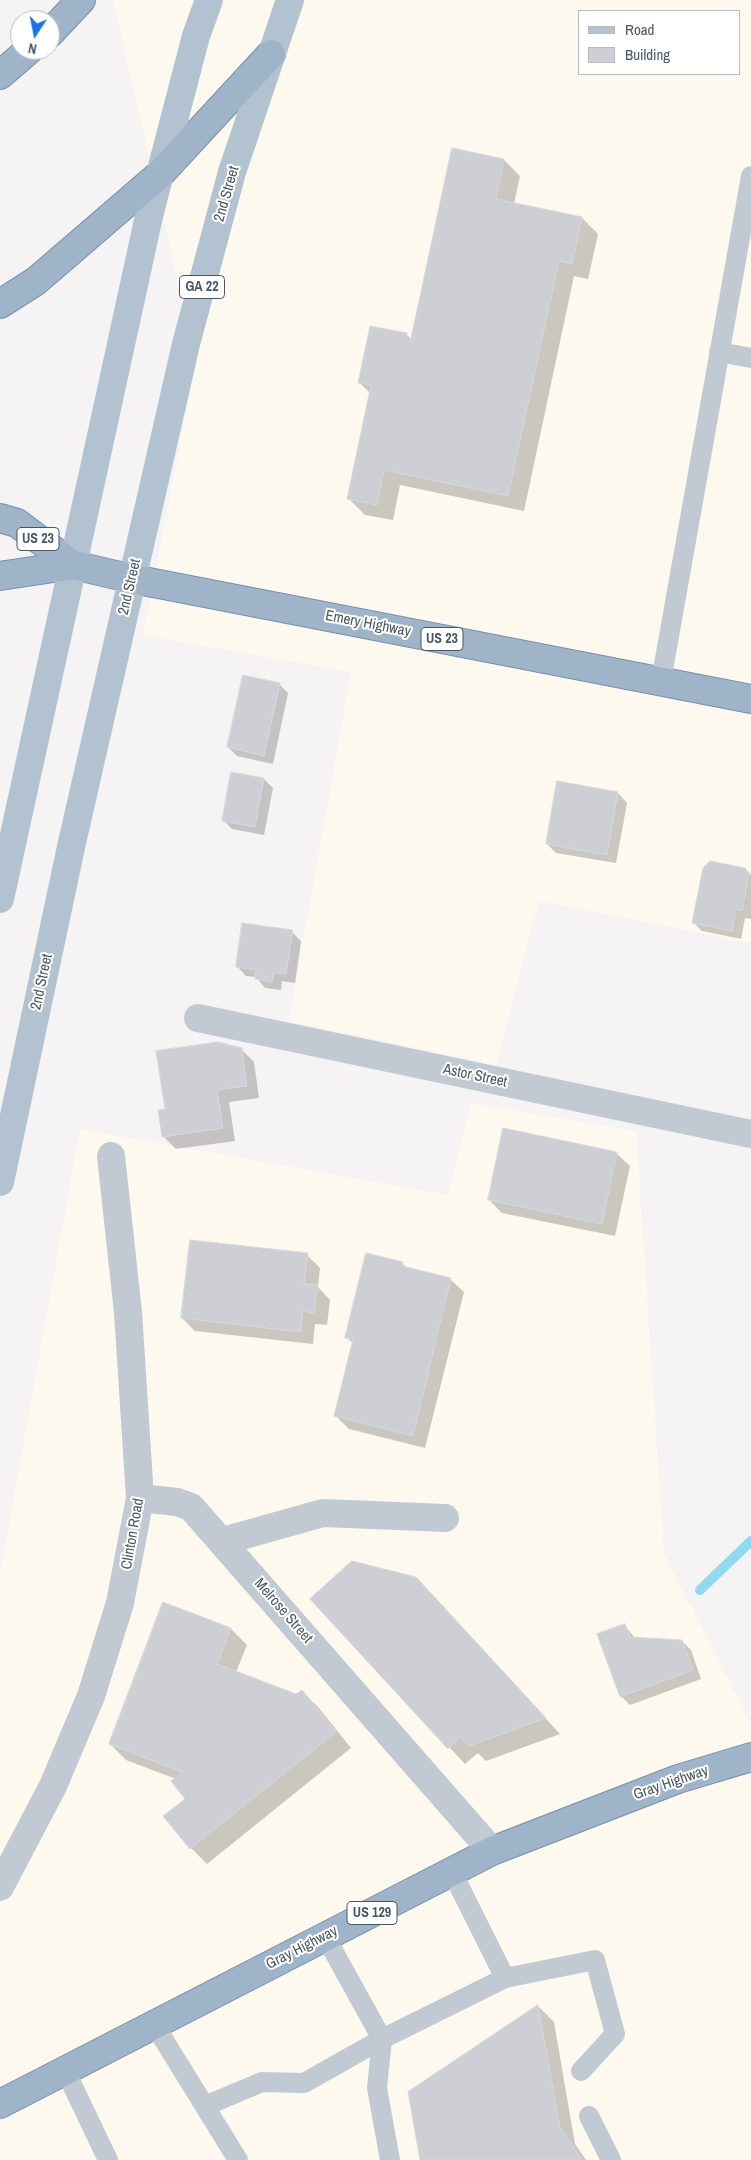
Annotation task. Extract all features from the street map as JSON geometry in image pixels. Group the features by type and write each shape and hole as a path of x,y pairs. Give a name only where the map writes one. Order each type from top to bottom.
{"highway":[{"path":"60,22 81,0"},
{"path":"0,304 36,281 159,175 271,54"},
{"path":"0,75 17,60"},
{"name":"Emery Highway","path":"0,518 17,523 73,565"},
{"name":"Emery Highway","path":"0,576 73,565 132,579 751,699"},
{"name":"Gray Highway","path":"2,2097 65,2070 492,1851 678,1779 751,1757"}],"main road":[{"path":"0,899 159,175 196,36 209,0"},
{"name":"2nd Street","path":"0,1182 73,838 189,334 232,172 290,0"}],"street":[{"name":"Astor Street","path":"198,1018 751,1134"},
{"name":"Clinton Road","path":"0,1887 53,1786 91,1696 120,1603 140,1498 128,1312 111,1156"},
{"name":"Melrose Street","path":"140,1498 177,1502 191,1507 223,1541 492,1851"},
{"path":"223,1541 323,1512 445,1518"}],"lane":[{"path":"661,681 719,352 743,266 751,174"},
{"path":"719,352 751,358"},
{"path":"452,1872 505,1978"},
{"path":"325,1936 382,2038 377,2088 390,2160"},
{"path":"205,2106 262,2082 304,2083 382,2038 505,1978 595,1960 615,2034 581,2071"},
{"path":"154,2024 238,2160"},
{"path":"65,2070 108,2160"},
{"path":"589,2116 611,2160"}],"shaded area":[{"path":"113,0 751,0 751,943 539,901 496,1065 289,1021 351,672 143,635 196,361"},
{"path":"471,1103 636,1131 664,1553 751,1725 751,2160 0,2160 0,1574 80,1129 448,1195"}],"building":[{"path":"452,148 504,159 496,199 582,217 572,264 559,261 508,496 384,470 377,505 347,499 371,385 358,383 370,326 407,333 406,341 410,342"},
{"path":"243,675 280,683 264,756 227,747"},
{"path":"231,772 264,778 255,827 222,821"},
{"path":"557,781 618,792 607,855 546,844"},
{"path":"710,861 745,868 749,873 742,911 736,909 732,931 692,923 703,868"},
{"path":"242,923 293,930 286,974 274,973 272,982 255,979 256,970 236,967"},
{"path":"218,1042 242,1048 247,1086 217,1090 223,1128 162,1137 158,1110 165,1109 156,1051"},
{"path":"503,1128 617,1152 602,1224 488,1200"},
{"path":"190,1240 308,1253 304,1284 318,1285 314,1313 303,1311 300,1332 181,1318"},
{"path":"366,1253 403,1262 402,1266 451,1278 413,1436 334,1416 353,1339 345,1338"},
{"path":"352,1561 416,1577 546,1718 469,1746 461,1737 448,1749 310,1599"},
{"path":"163,1602 231,1628 217,1664 296,1694 302,1690 336,1732 190,1849 163,1816 185,1799 171,1781 182,1772 109,1744"},
{"path":"625,1624 630,1637 682,1640 693,1670 620,1697 597,1634"},
{"path":"538,2005 560,2127 582,2160 420,2160 408,2092"}],"waterway":[{"path":"700,1590 751,1541"}]}
